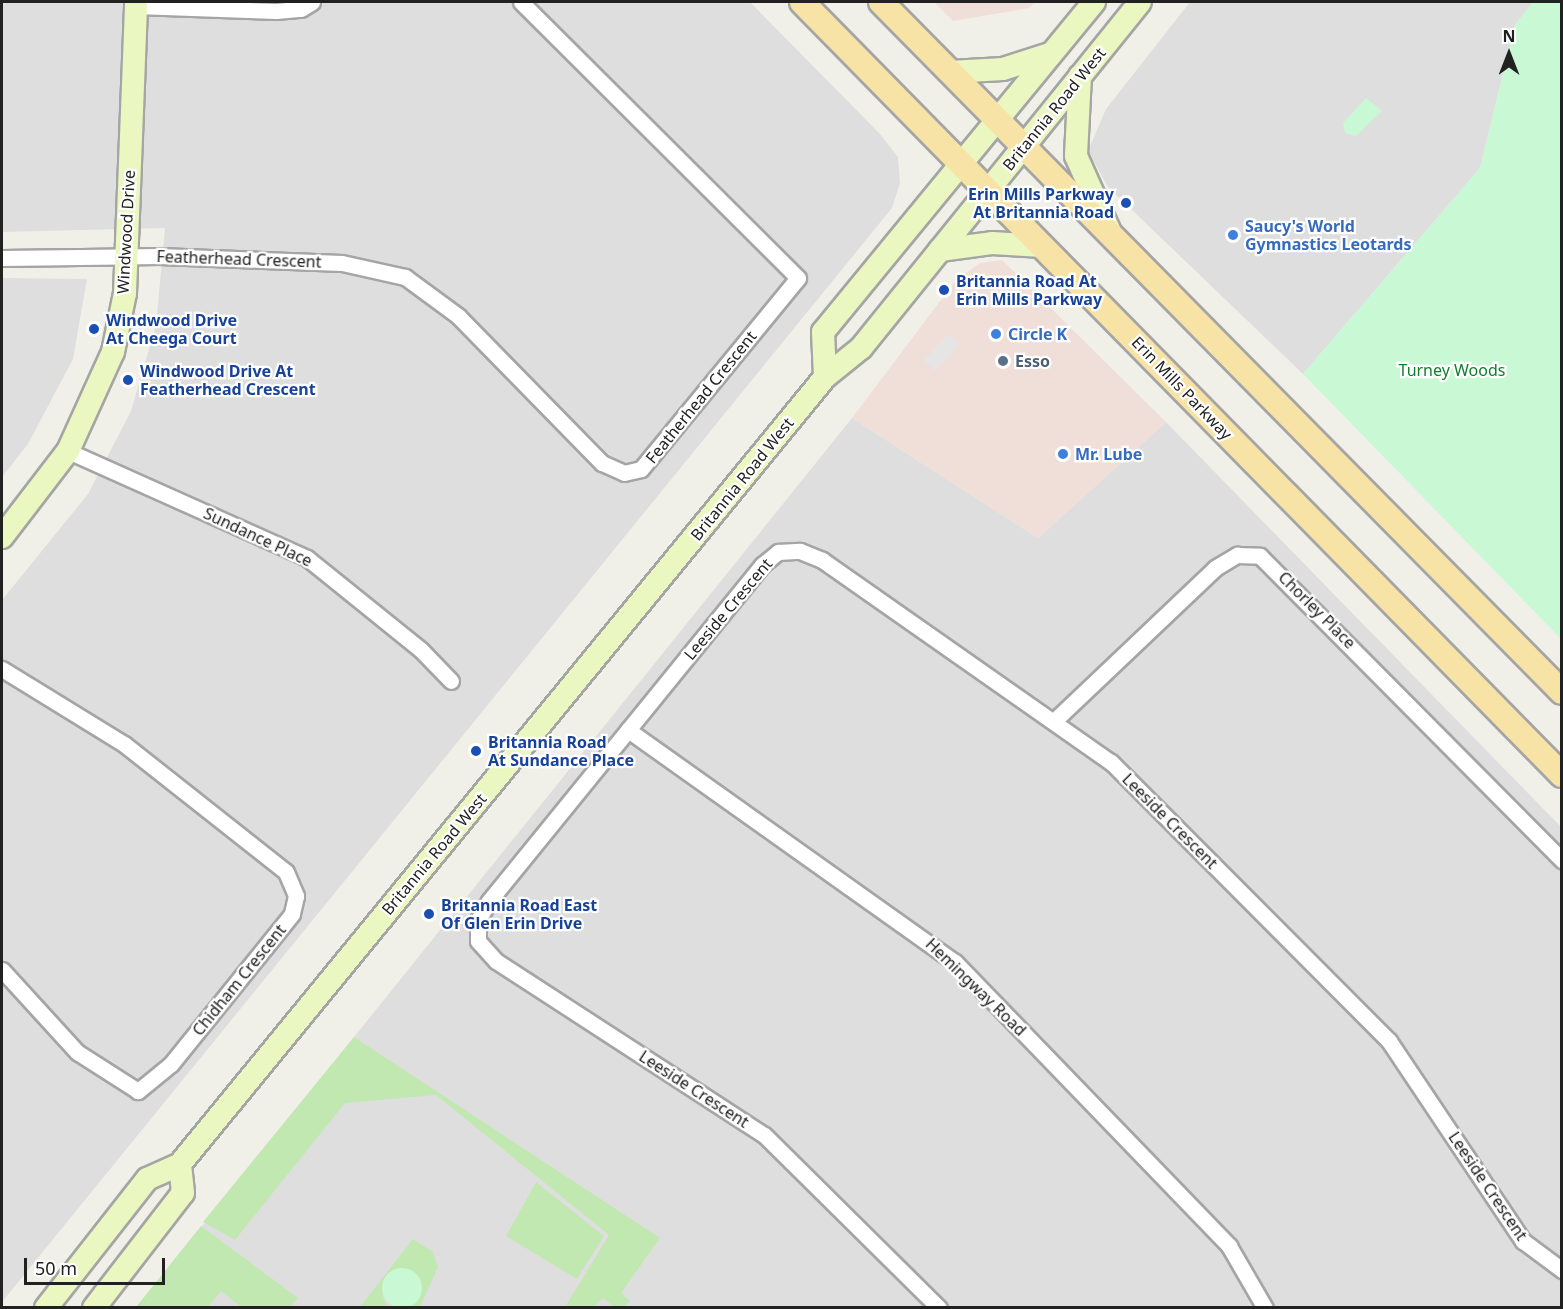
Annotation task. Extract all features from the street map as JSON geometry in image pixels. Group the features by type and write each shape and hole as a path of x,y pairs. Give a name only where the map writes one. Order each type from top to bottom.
{"main road":[{"name":"Erin Mills Parkway","path":"802,2 1562,775"},
{"path":"881,2 1562,692"},
{"path":"825,377 824,332 1094,2"},
{"name":"Britannia Road West","path":"46,1308 147,1179 180,1164 825,377 861,348 1140,2"},
{"name":"Windwood Drive","path":"2,537 69,451 113,352 126,256 136,4"},
{"path":"950,72 1003,69 1050,54"},
{"path":"1080,76 1076,156 1113,236"},
{"path":"940,250 992,243 1042,246"},
{"path":"94,1308 183,1193 180,1164"}],"street":[{"path":"136,4 276,11 301,9 312,2"},
{"name":"Featherhead Crescent","path":"126,256 342,263 405,277 458,316 602,463 624,473 641,469 798,278 521,2"},
{"path":"2,258 126,256"},
{"name":"Sundance Place","path":"69,451 314,562 451,681"},
{"name":"Leeside Crescent","path":"939,1308 764,1135 495,961 478,942 478,920 489,901 762,564 778,552 800,551 1111,762 1389,1041 1523,1241 1562,1270"},
{"name":"Chorley Place","path":"1054,722 1215,568 1237,555 1260,556 1562,860"},
{"name":"Chidham Crescent","path":"2,669 124,744 286,872 296,896 292,914 171,1064 138,1091 77,1052 2,970"},
{"name":"Hemingway Road","path":"628,730 955,962 1223,1239 1264,1308"}],"shaded area":[{"path":"2,2 750,2 880,134 898,157 900,183 892,208 2,1302 2,600 88,494 131,411 156,325 165,228 2,232"},
{"path":"934,2 1035,2 1029,8 953,21"},
{"path":"1190,2 1533,2 1515,25 1480,168 1303,374 1108,187 1088,151 1106,109"},
{"path":"1002,260 1166,422 1038,538 852,418 956,280 980,263"},
{"path":"2,278 87,279 73,359 28,444 2,477"},
{"path":"948,334 960,344 935,371 924,360"},
{"path":"852,418 1038,538 1166,422 1561,827 1561,1307 136,1308"}],"green space":[{"name":"Turney Woods","path":"1533,2 1562,2 1561,639 1303,374 1480,168 1515,25"},
{"path":"1366,98 1382,111 1356,136 1345,133 1343,123"},
{"path":"354,1037 660,1238 621,1293 630,1301 624,1307 614,1307 603,1298 594,1307 565,1307 609,1235 436,1095 345,1103 235,1240 203,1222"},
{"path":"536,1182 604,1236 577,1279 506,1236"},
{"path":"201,1226 298,1298 290,1307 241,1307 221,1291 208,1307 136,1307"},
{"path":"413,1239 433,1252 438,1267 420,1307 406,1307 382,1294 387,1307 359,1308"},
{"path":"402,1268 410,1269 416,1274 421,1280 421,1296 416,1302 410,1307 402,1308 394,1307 388,1302 383,1296 382,1288 383,1280 388,1274 394,1269"}],"place":[{"name":"Erin Mills Parkway At Britannia Road","path":"1126,203"},
{"name":"Saucy's World Gymnastics Leotards","path":"1233,235"},
{"name":"Britannia Road At Erin Mills Parkway","path":"944,290"},
{"name":"Windwood Drive At Cheega Court","path":"94,329"},
{"name":"Circle K","path":"996,334"},
{"name":"Esso","path":"1003,361"},
{"name":"Windwood Drive At Featherhead Crescent","path":"128,380"},
{"name":"Mr. Lube","path":"1063,454"},
{"name":"Britannia Road At Sundance Place","path":"476,751"},
{"name":"Britannia Road East Of Glen Erin Drive","path":"429,914"}]}
